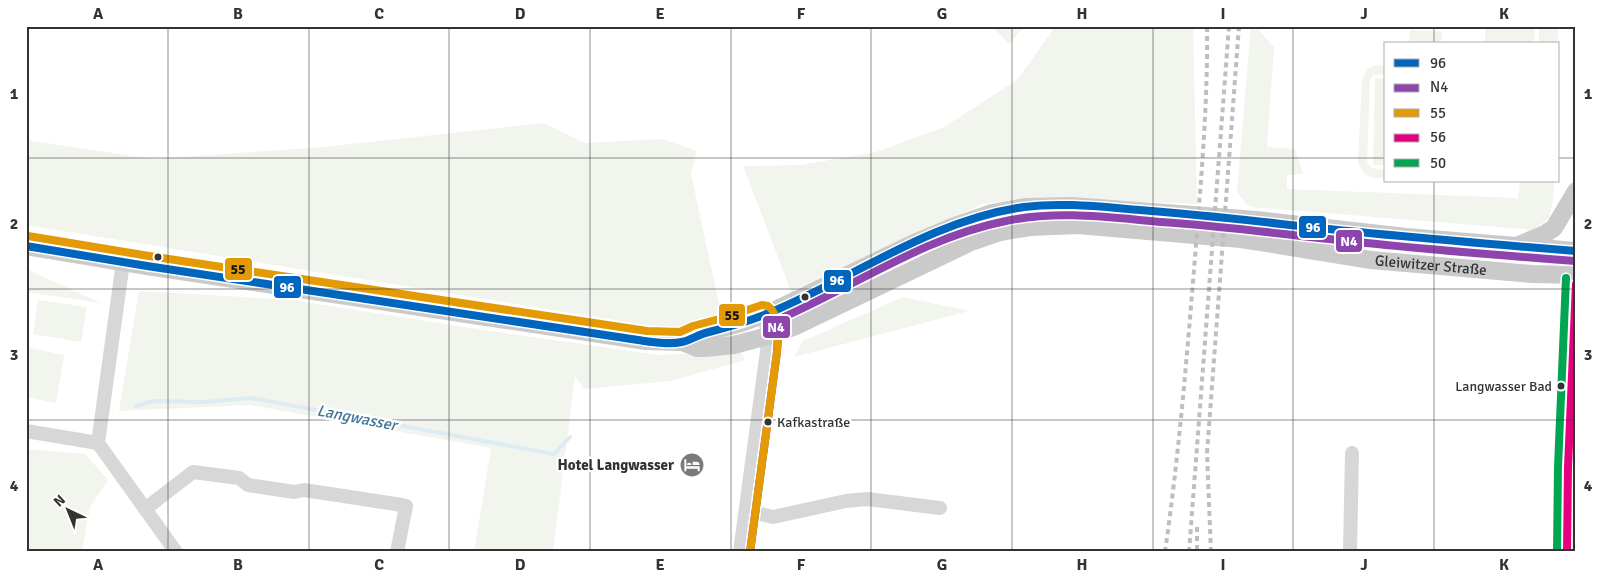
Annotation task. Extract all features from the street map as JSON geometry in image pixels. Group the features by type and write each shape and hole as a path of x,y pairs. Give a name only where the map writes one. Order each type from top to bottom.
{"main road":[{"path":"1516,246 1545,234 1554,228 1576,191"},
{"name":"Gleiwitzer Straße","path":"682,342 696,335 726,328 764,314 952,227 992,213 1036,206 1071,206 1231,218 1398,236 1576,251"},
{"name":"Gleiwitzer Straße","path":"26,246 646,341 682,342 697,348 734,345 768,336 796,326 971,242 1000,232 1039,226 1078,225 1217,236 1371,260 1576,276"},
{"path":"1567,552 1568,466 1576,276"}],"street":[{"path":"123,262 98,443 176,552"},
{"path":"740,552 762,396 768,336 764,314"},
{"path":"26,431 98,443"},
{"path":"1350,552 1352,453"},
{"path":"145,509 193,472 239,478 248,485 294,492 304,490 402,505 406,506 397,552"},
{"path":"746,510 773,517 846,501 867,499 940,508"}],"shaded area":[{"path":"992,26 1025,26 1009,44"},
{"path":"1056,26 1193,26 1197,204 1038,198 983,204 791,291 743,166 801,165 876,152 944,127 1017,80"},
{"path":"1251,26 1255,26 1274,47 1267,147 1295,149 1303,174 1287,175 1287,189 1518,198 1520,182 1554,182 1553,200 1549,218 1534,230 1250,207 1237,193"},
{"path":"1485,26 1535,26 1534,42 1485,42"},
{"path":"1539,26 1558,26 1558,42 1539,42"},
{"path":"1410,30 1442,31 1441,42 1409,42"},
{"path":"1376,65 1384,66 1384,74 1373,75 1370,81 1367,162 1372,168 1384,170 1384,178 1368,176 1358,162 1362,80 1367,69"},
{"path":"1375,78 1384,79 1384,165 1373,165"},
{"path":"544,123 585,143 662,139 697,151 691,174 722,318 683,331 26,225 26,140 153,159 324,147"},
{"path":"26,269 101,303 26,292"},
{"path":"139,291 293,300 659,355 740,351 745,360 671,381 584,389 575,376 553,552 474,552 491,448 250,405 119,411"},
{"path":"903,297 969,311 794,357 803,341"},
{"path":"38,300 87,307 81,342 33,334"},
{"path":"29,348 64,355 56,403 26,397 26,367"},
{"path":"26,449 85,454 108,480 90,507 82,552 26,552"}],"waterway":[{"name":"Langwasser","path":"136,406 153,401 204,402 251,398 554,454 570,437"}],"railway":[{"path":"1165,552 1179,442 1202,170 1207,26"},
{"path":"1189,552 1229,26"},
{"path":"1211,552 1207,453 1239,26"},
{"path":"1197,527 1197,552"}],"transit line":[{"name":"96","path":"26,246 660,343 685,341 705,333 754,319 801,299 925,237 957,224 990,214 1024,207 1067,205 1111,208 1576,251"},
{"name":"N4","path":"750,552 777,352 778,336 775,321 917,251 946,239 1006,221 1027,217 1069,215 1226,228 1426,249 1575,261"},
{"name":"55","path":"28,236 647,331 680,332 693,326 762,305 768,306 775,315 778,334 777,352 750,552"},
{"name":"50","path":"1557,552 1558,467 1566,278"},
{"name":"56","path":"1567,552 1568,467 1576,284"}],"place":[{"name":"Langwasser Bad","path":"1561,386"},
{"name":"Kafkastraße","path":"768,422"},
{"name":"Hotel Langwasser","path":"692,465"}]}
